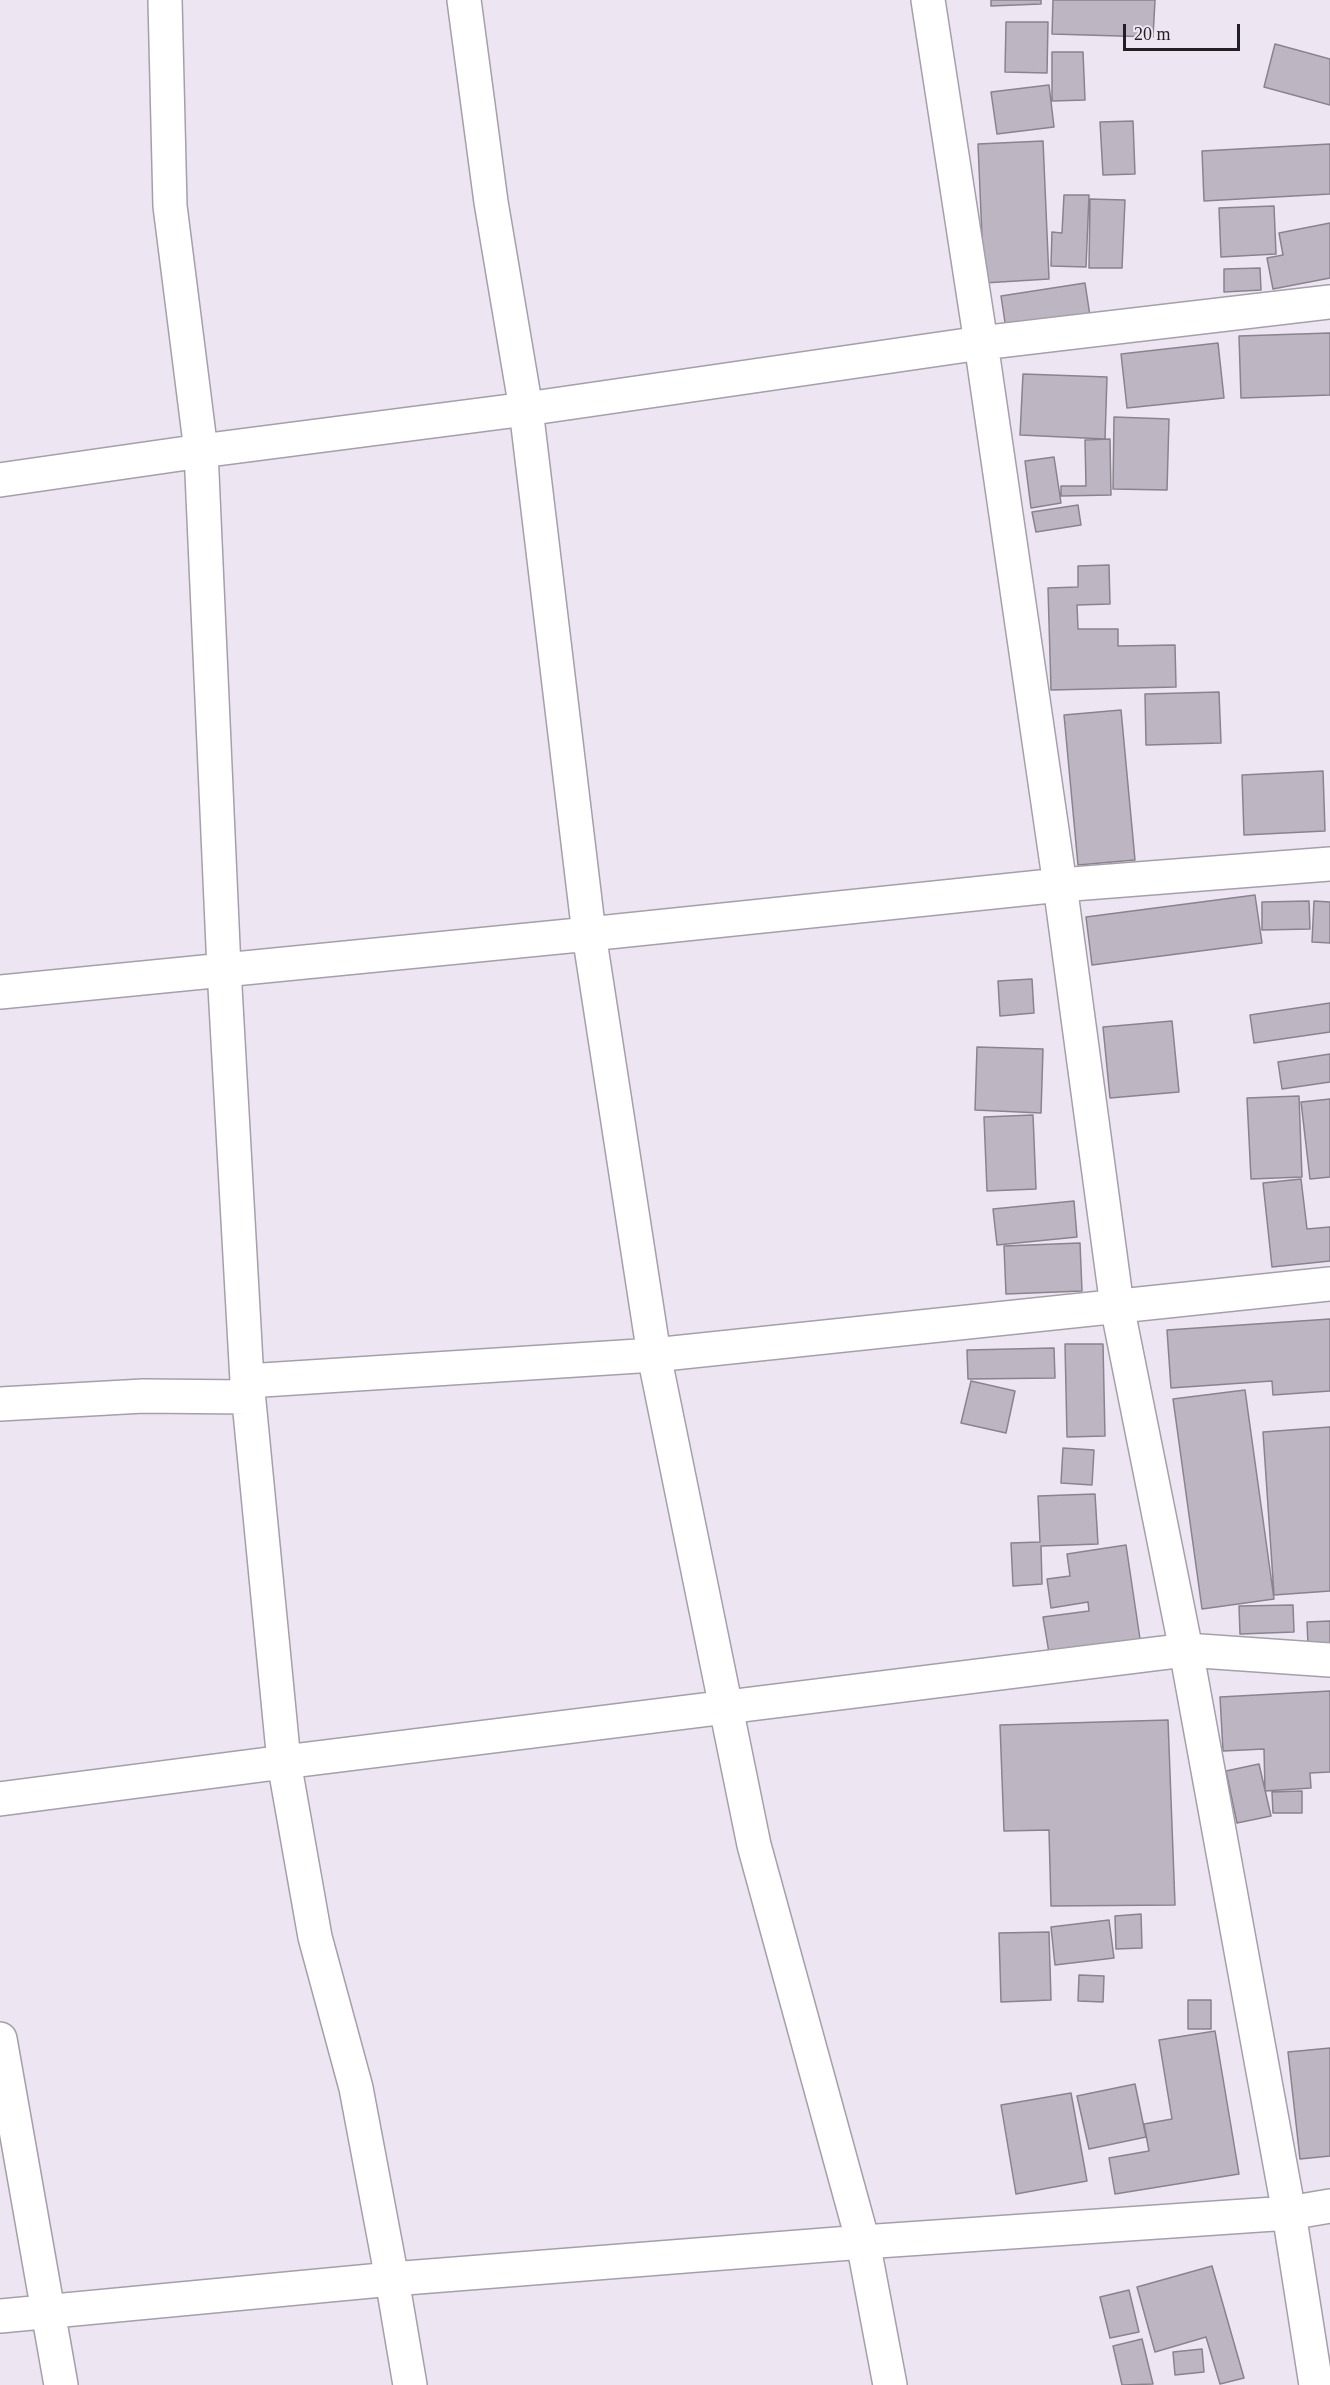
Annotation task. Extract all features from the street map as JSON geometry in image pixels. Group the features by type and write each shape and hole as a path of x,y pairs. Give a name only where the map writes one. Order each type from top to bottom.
{"street":[{"path":"165,0 170,206 201,451 224,969 248,1389 284,1762 315,1937 356,2088 410,2385"},
{"path":"464,0 491,202 526,409 589,934 654,1355 754,1845 863,2242 890,2385"},
{"path":"928,0 981,343 1060,885 1117,1305 1186,1650 1289,2213 1316,2385"},
{"path":"0,480 201,451 526,409 981,343 1330,302"},
{"path":"0,992 1060,885 1330,864"},
{"path":"0,1404 248,1389 654,1355 1330,1284"},
{"path":"0,1799 1186,1650 1330,1660"},
{"path":"0,2038 62,2385"},
{"path":"0,2316 392,2279 863,2242 1289,2213 1330,2206"}],"building":[{"path":"991,0 1041,0 1041,4 991,6"},
{"path":"1053,0 1155,0 1153,37 1052,34"},
{"path":"1006,22 1048,22 1047,73 1005,72"},
{"path":"1275,44 1330,59 1330,105 1264,87"},
{"path":"1052,52 1083,52 1085,100 1052,101"},
{"path":"1049,85 1054,127 997,134 991,92"},
{"path":"1133,121 1135,174 1103,175 1100,122"},
{"path":"1043,141 1049,279 984,283 978,144"},
{"path":"1330,144 1330,194 1204,201 1202,151"},
{"path":"1064,195 1089,195 1086,267 1051,266 1052,232 1062,233"},
{"path":"1090,199 1125,200 1122,268 1089,268"},
{"path":"1274,206 1276,254 1221,257 1219,208"},
{"path":"1330,223 1330,278 1273,289 1267,258 1283,255 1279,233"},
{"path":"1260,268 1261,290 1224,292 1224,269"},
{"path":"1085,283 1090,316 1006,329 1001,296"},
{"path":"1330,333 1330,395 1241,398 1239,336"},
{"path":"1218,343 1224,398 1127,408 1121,354"},
{"path":"1023,374 1107,377 1105,439 1020,435"},
{"path":"1114,417 1169,419 1167,490 1113,489"},
{"path":"1110,439 1111,495 1061,496 1061,486 1086,486 1085,440"},
{"path":"1054,457 1061,503 1031,508 1025,461"},
{"path":"1078,505 1081,525 1036,532 1032,512"},
{"path":"1109,565 1110,604 1077,605 1078,629 1118,629 1118,646 1175,645 1176,687 1051,690 1048,588 1078,587 1078,566"},
{"path":"1219,692 1221,743 1146,745 1145,694"},
{"path":"1121,710 1135,860 1078,865 1064,715"},
{"path":"1323,771 1325,831 1244,835 1242,775"},
{"path":"1255,895 1262,943 1092,965 1086,917"},
{"path":"1309,901 1310,929 1262,930 1262,902"},
{"path":"1314,901 1330,902 1330,943 1312,942"},
{"path":"1032,979 1034,1013 1000,1016 998,981"},
{"path":"1330,1003 1330,1032 1254,1043 1250,1015"},
{"path":"1172,1021 1179,1092 1110,1098 1103,1027"},
{"path":"977,1047 1043,1049 1041,1113 975,1110"},
{"path":"1330,1054 1330,1082 1282,1089 1278,1062"},
{"path":"1299,1096 1302,1177 1251,1179 1247,1098"},
{"path":"1330,1099 1330,1177 1310,1179 1301,1102"},
{"path":"1033,1115 1036,1189 987,1191 984,1117"},
{"path":"1301,1179 1307,1229 1330,1227 1330,1261 1272,1267 1263,1183"},
{"path":"1074,1201 1077,1237 997,1245 993,1209"},
{"path":"1080,1243 1082,1291 1006,1294 1004,1246"},
{"path":"1330,1319 1330,1391 1273,1395 1272,1381 1171,1388 1167,1330"},
{"path":"1065,1344 1103,1344 1105,1436 1067,1437"},
{"path":"1054,1348 1055,1378 968,1379 967,1350"},
{"path":"971,1381 1015,1391 1006,1433 961,1423"},
{"path":"1245,1390 1274,1599 1202,1609 1173,1399"},
{"path":"1330,1427 1330,1591 1274,1595 1263,1432"},
{"path":"1063,1448 1094,1450 1092,1485 1061,1483"},
{"path":"1095,1494 1098,1544 1041,1546 1042,1584 1013,1586 1011,1543 1040,1542 1038,1496"},
{"path":"1126,1545 1140,1639 1049,1653 1043,1617 1089,1611 1088,1602 1051,1608 1047,1579 1070,1576 1067,1554"},
{"path":"1293,1605 1294,1632 1240,1634 1239,1606"},
{"path":"1330,1621 1330,1667 1309,1668 1307,1622"},
{"path":"1330,1691 1330,1772 1310,1773 1311,1788 1265,1791 1264,1749 1223,1751 1220,1697"},
{"path":"1168,1720 1175,1905 1051,1906 1049,1830 1004,1831 1000,1725"},
{"path":"1259,1764 1271,1816 1237,1823 1226,1771"},
{"path":"1302,1791 1302,1813 1273,1813 1272,1792"},
{"path":"1141,1914 1142,1948 1116,1949 1115,1916"},
{"path":"1109,1920 1114,1958 1055,1965 1051,1927"},
{"path":"1049,1932 1051,2000 1001,2002 999,1933"},
{"path":"1079,1975 1104,1976 1103,2002 1078,2001"},
{"path":"1188,2000 1211,2000 1211,2029 1188,2029"},
{"path":"1215,2031 1239,2174 1115,2194 1109,2158 1149,2151 1144,2124 1172,2119 1159,2040"},
{"path":"1330,2048 1330,2156 1300,2159 1288,2052"},
{"path":"1135,2084 1146,2137 1089,2149 1077,2096"},
{"path":"1071,2093 1087,2181 1016,2194 1001,2105"},
{"path":"1212,2266 1244,2378 1220,2384 1206,2337 1155,2352 1137,2287"},
{"path":"1129,2290 1139,2332 1110,2338 1100,2297"},
{"path":"1142,2339 1153,2384 1122,2385 1113,2346"},
{"path":"1202,2349 1204,2372 1175,2375 1173,2352"}]}
